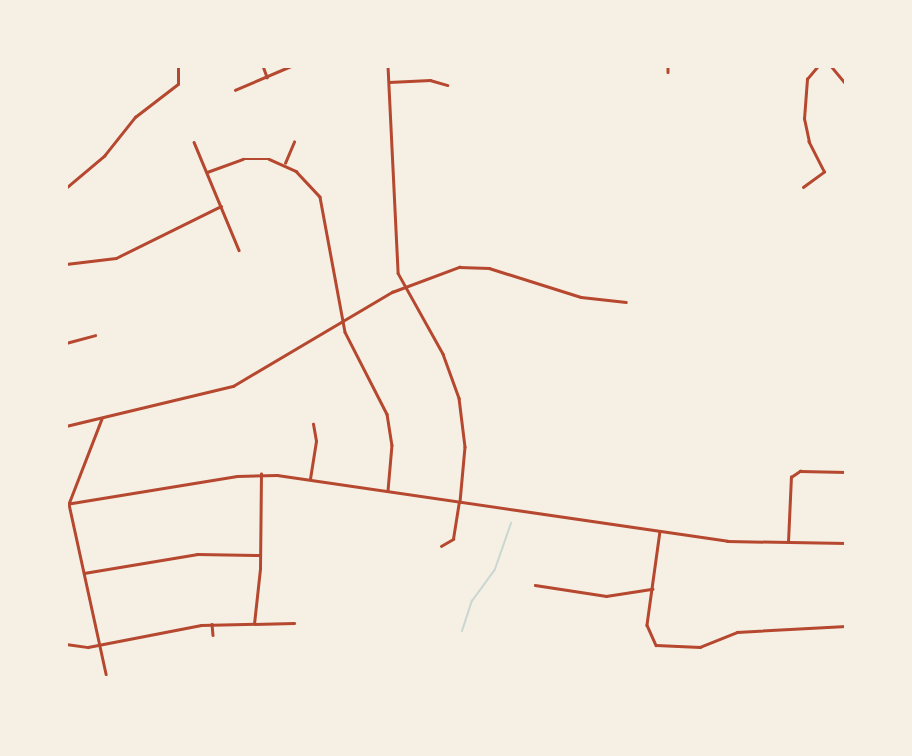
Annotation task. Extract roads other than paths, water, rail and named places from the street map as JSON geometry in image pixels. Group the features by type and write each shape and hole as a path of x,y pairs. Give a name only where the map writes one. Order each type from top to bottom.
{"street":[{"path":"66,188 104,156 135,117 178,84 178,66"},
{"path":"262,66 267,77"},
{"path":"234,90 291,66"},
{"path":"388,66 398,267 404,286 443,354 459,398 465,447 460,502 453,539 441,546"},
{"path":"668,66 668,72"},
{"path":"803,187 824,172 808,142 804,119 807,79 818,66"},
{"path":"831,66 845,84"},
{"path":"389,82 430,80 447,85"},
{"path":"194,142 239,250"},
{"path":"285,163 294,142"},
{"path":"207,172 251,158 285,163 307,180 323,203 343,323 387,414 392,445 387,491"},
{"path":"66,264 116,258 221,206"},
{"path":"66,426 233,386 404,286 459,267 489,268 581,297 626,302"},
{"path":"66,343 95,335"},
{"path":"102,419 68,504 106,674"},
{"path":"310,480 316,441 313,424"},
{"path":"789,542 791,477 800,471 845,472"},
{"path":"68,504 261,474 727,541 845,543"},
{"path":"254,624 261,555 261,474"},
{"path":"660,531 648,630 652,642 664,648 705,647 737,632 845,626"},
{"path":"84,573 197,554 261,555"},
{"path":"535,585 606,596 652,589"},
{"path":"66,645 100,645 212,624 294,623"},
{"path":"212,624 213,635"}],"waterway":[{"path":"462,631 472,601 495,569 511,523"}]}
